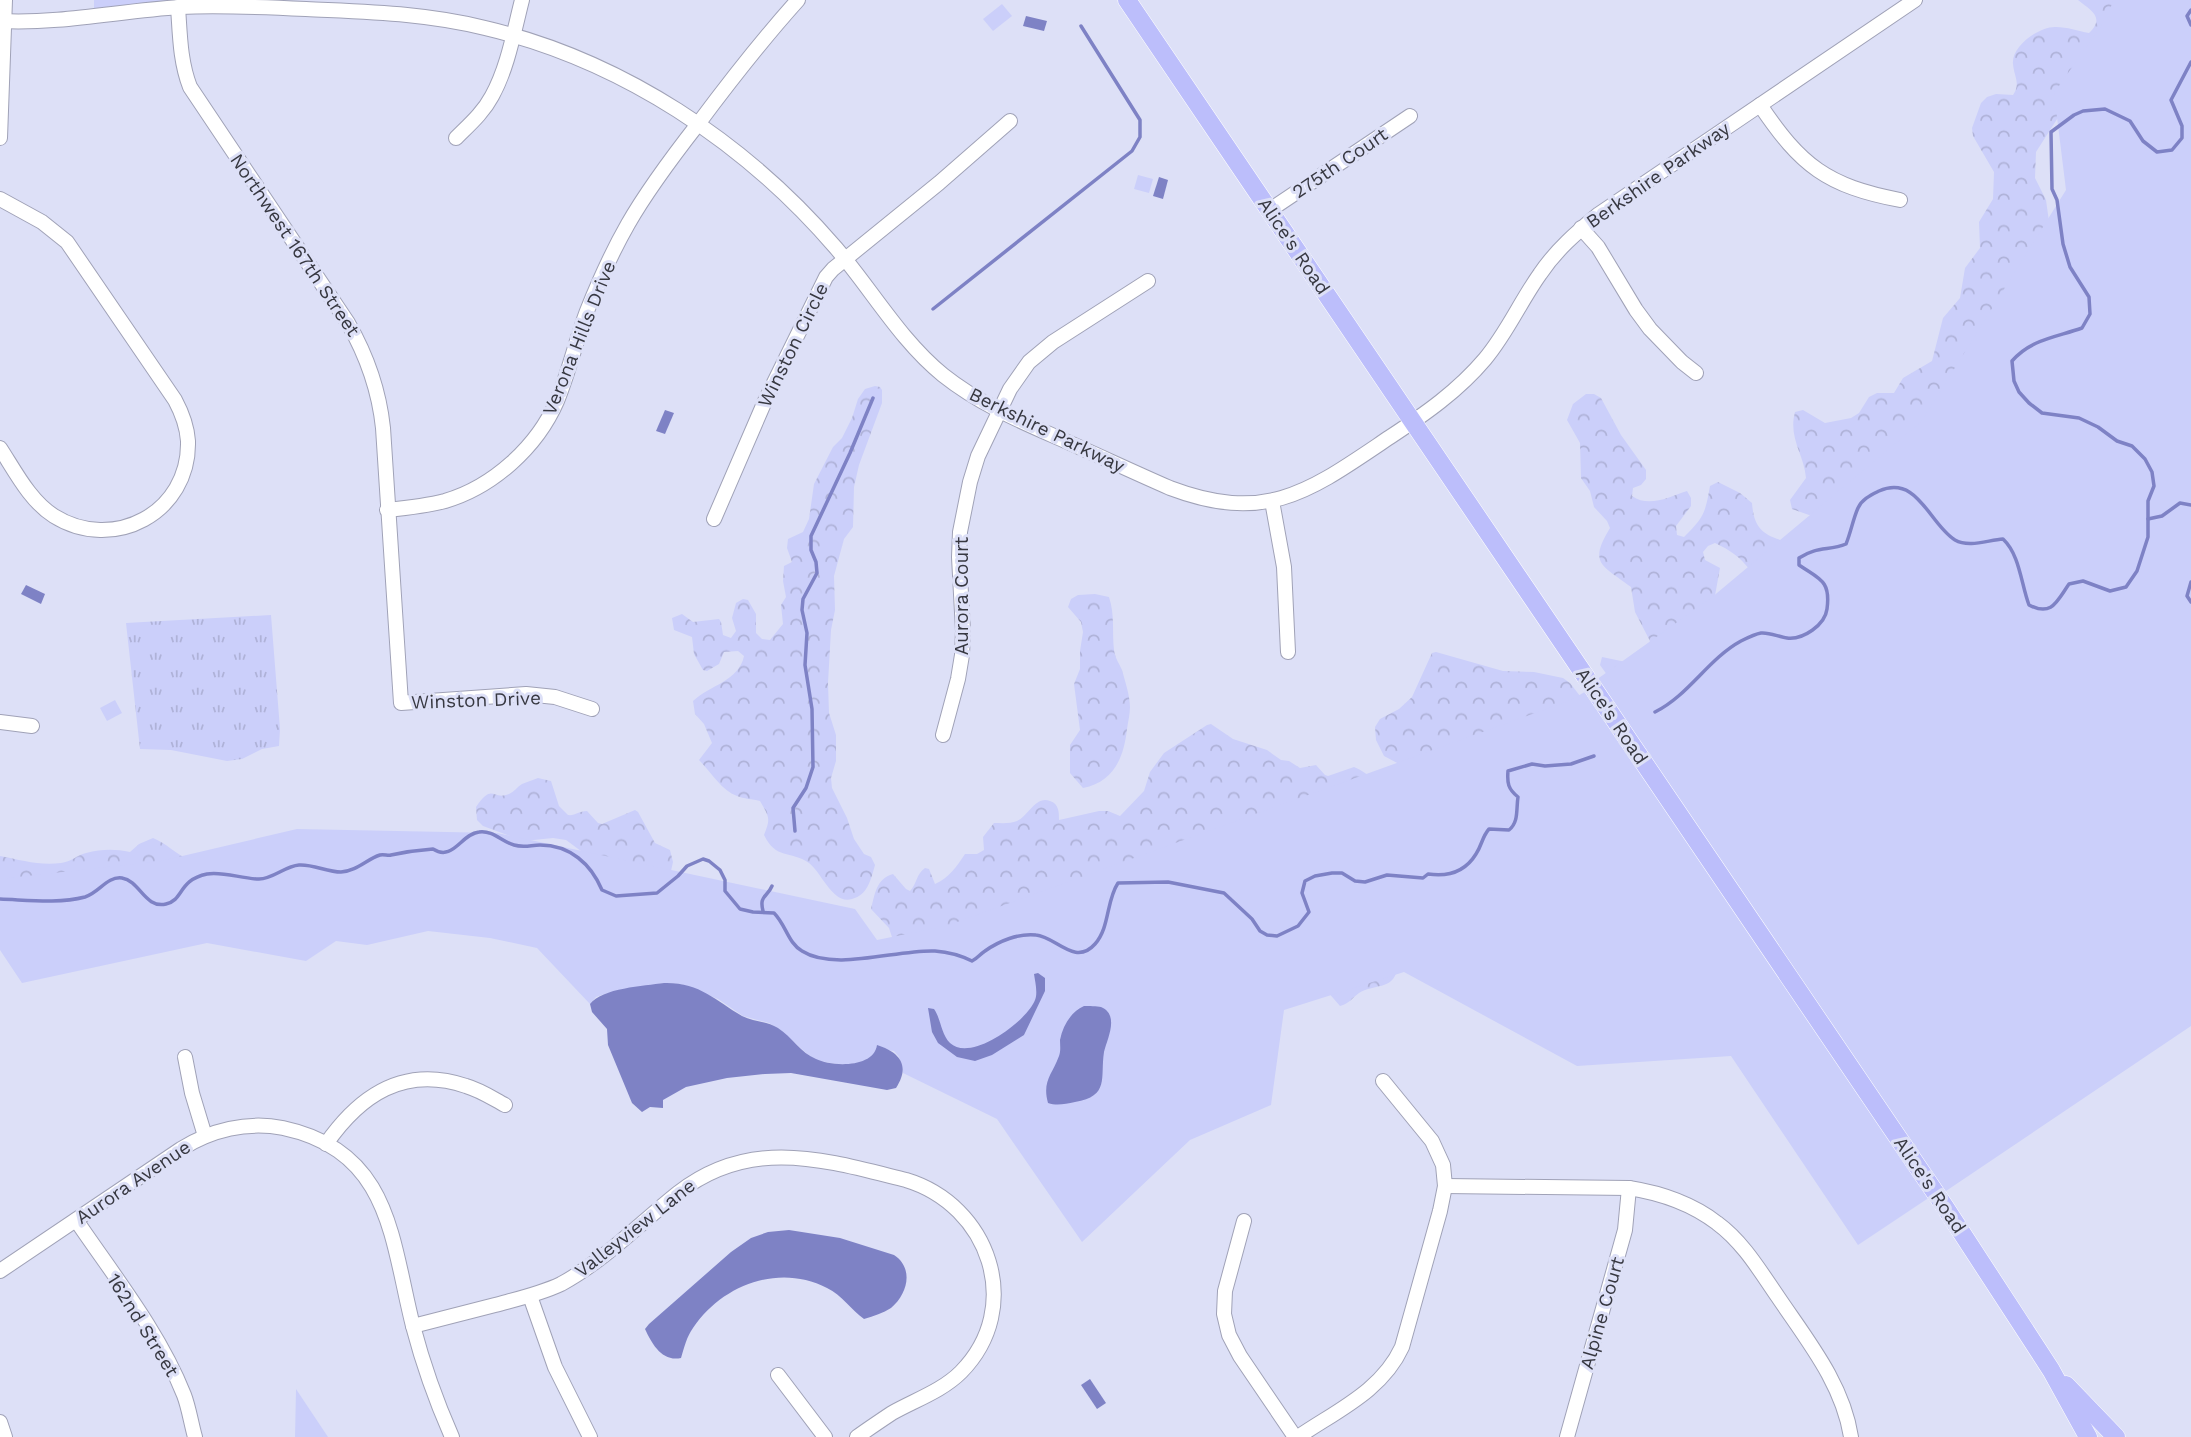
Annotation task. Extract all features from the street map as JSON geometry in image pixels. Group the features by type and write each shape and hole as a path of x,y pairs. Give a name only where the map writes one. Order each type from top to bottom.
{"main road":[{"name":"Alice's Road","path":"1127,0 1937,1196 2052,1370 2088,1437"},
{"path":"2052,1370 2116,1437"}],"street":[{"path":"0,138 2,22 5,0"},
{"path":"456,138 484,109 492,96 500,79 522,0"},
{"name":"Verona Hills Drive","path":"387,510 425,506 470,490 498,474 525,450 556,404 587,311 622,236 654,183 748,57 798,0"},
{"name":"Berkshire Parkway","path":"2,22 68,20 178,7 333,5 463,23 513,35 567,53 617,75 657,97 729,148 812,222 845,259 905,337 922,356 961,389 999,412 1194,497 1231,503 1272,501 1308,490 1447,397 1474,372 1499,341 1542,271 1581,228 1915,0"},
{"name":"Northwest 167th Street","path":"178,7 180,52 190,87 348,323 365,355 377,390 381,412 401,703"},
{"path":"1760,105 1793,150 1828,177 1870,194 1900,200"},
{"name":"275th Court","path":"1270,210 1410,116"},
{"name":"Winston Circle","path":"714,519 765,401 826,277 1010,121"},
{"path":"0,200 42,222 67,242 175,400 182,414 188,440 184,469 173,493 152,515 126,528 110,530 80,528 66,523 38,504 0,448"},
{"path":"1581,228 1598,247 1650,329 1696,373"},
{"name":"Aurora Court","path":"943,735 962,655 959,557 964,506 978,456 1018,375 1041,351 1148,281"},
{"path":"1272,501 1284,567 1288,652"},
{"name":"Winston Drive","path":"401,703 526,694 555,698 592,709"},
{"path":"0,722 32,726"},
{"path":"184,1058 205,1136"},
{"path":"326,1144 363,1101 404,1082 435,1079 453,1082 479,1091 505,1105"},
{"path":"1244,1221 1225,1291 1224,1314 1229,1335 1240,1356 1297,1437 1370,1389 1386,1375 1397,1358 1440,1211 1445,1186 1443,1165 1432,1140 1383,1081"},
{"name":"Aurora Avenue","path":"0,1271 181,1149 205,1136 239,1127 277,1127 296,1131 342,1154 374,1189 385,1210 413,1326 435,1396 452,1437"},
{"name":"Valleyview Lane","path":"413,1326 530,1296 559,1285 588,1267 680,1191 701,1178 742,1161 778,1157 813,1159 906,1180 939,1194 963,1215 984,1248 994,1292 990,1322 982,1342 960,1373 942,1387 892,1413 857,1437"},
{"path":"1445,1186 1629,1188 1675,1199 1717,1223 1749,1255 1830,1376 1845,1411 1852,1437"},
{"name":"Alpine Court","path":"1567,1437 1626,1230 1629,1188"},
{"name":"162nd Street","path":"76,1220 171,1364 185,1398 195,1437"},
{"path":"530,1296 555,1367 590,1437"},
{"path":"778,1375 825,1437"},
{"path":"0,1422 5,1437"}],"green space":[{"path":"94,0 177,0 94,10"},
{"path":"2078,0 2190,0 2059,116 2036,152 2035,178 2046,200 2053,250 2081,302 1842,512 1809,515 1792,509 1790,500 1806,478 1793,430 1795,412 1803,410 1825,423 1851,418 1859,413 1869,397 1877,393 1894,393 1903,378 1932,361 1943,318 1960,298 1965,268 1980,248 1979,222 1993,199 1994,172 1973,136 1972,128 1981,103 1996,94 2013,95 2017,83 2014,57 2028,38 2042,30 2056,27 2089,33 2096,18"},
{"path":"2113,0 2191,0 2191,1026 1943,1193 1596,680 1711,598 1921,422 2066,190 2054,93 2108,16"},
{"path":"1002,4 1012,16 993,31 983,19"},
{"path":"1138,175 1153,179 1149,193 1134,189"},
{"path":"875,386 882,390 882,403 859,465 854,487 853,527 844,539 834,576 835,610 828,683 829,713 836,735 832,788 854,839 875,865 862,894 845,900 833,893 809,863 773,848 764,835 768,818 760,801 731,793 699,760 712,743 704,724 695,714 693,701 730,677 744,656 738,651 724,652 719,664 707,671 703,670 694,654 692,637 674,630 672,618 682,614 693,622 719,619 723,635 731,638 736,631 732,618 736,603 743,599 748,600 756,614 756,633 762,639 770,640 783,624 781,605 786,597 784,566 792,562 787,548 788,539 803,532 809,519 814,484 833,447 842,438 858,399 865,389"},
{"path":"1586,394 1601,398 1621,435 1646,470 1646,479 1633,488 1632,496 1652,501 1687,491 1691,506 1676,526 1677,535 1684,537 1696,525 1705,509 1710,486 1718,482 1740,493 1752,503 1755,519 1761,530 1787,542 1750,570 1725,548 1715,543 1708,546 1703,552 1705,560 1720,568 1714,601 1620,693 1600,665 1602,657 1626,662 1647,650 1650,641 1635,612 1631,587 1606,568 1599,557 1603,540 1610,528 1594,507 1590,491 1581,478 1580,443 1567,420 1573,404"},
{"path":"1078,595 1109,597 1113,617 1113,643 1126,684 1130,710 1126,739 1116,767 1103,780 1083,788 1070,773 1070,745 1080,730 1074,684 1080,669 1083,632 1081,622 1068,607 1071,599"},
{"path":"271,615 279,746 262,749 242,759 227,761 171,750 140,749 126,623"},
{"path":"1432,653 1503,671 1534,672 1563,678 1580,696 1590,729 1585,747 1576,752 1558,757 1511,760 1501,774 1495,816 1488,821 1466,827 1451,847 1423,863 1414,866 1400,864 1383,855 1366,859 1352,855 1305,855 1297,863 1293,881 1283,895 1267,909 1246,905 1217,882 1205,877 1152,865 1132,867 1120,871 1106,882 1099,900 1097,934 1083,946 1070,944 1046,931 1029,926 1001,930 967,952 933,940 911,945 897,943 893,940 889,928 871,909 877,888 887,876 893,874 910,891 925,868 929,869 935,884 949,875 965,854 977,854 984,850 983,837 994,823 1017,821 1040,801 1050,801 1057,806 1059,820 1099,811 1120,816 1144,791 1150,772 1164,753 1211,724 1233,739 1267,750 1300,768 1316,765 1328,776 1354,767 1379,783 1398,783 1407,777 1407,772 1401,765 1384,756 1376,740 1375,727 1380,719 1399,709 1412,697"},
{"path":"1588,690 1930,1197 1858,1245 1731,1056 1577,1066 1404,972 1284,1010 1271,1105 1190,1140 1082,1242 997,1119 903,1073 899,1057 894,1051 877,1049 865,1060 848,1064 813,1059 769,1023 743,1016 718,999 681,984 664,983 608,993 596,997 590,1004 537,948 490,938 428,931 367,945 336,941 306,961 207,943 22,983 0,950 0,879 161,861 297,829 497,833 855,909 877,940 946,926 1571,700"},
{"path":"115,700 122,713 107,721 100,708"},
{"path":"538,778 551,781 559,806 568,815 587,811 602,824 635,810 638,812 655,843 670,850 673,862 671,871 585,854 566,840 553,838 524,841 483,826 477,820 476,807 486,795 503,796"},
{"path":"153,838 189,860 0,890 0,856 53,864 98,851 130,852 139,844"},
{"path":"1397,970 1387,984 1364,990 1340,1006 1320,983"},
{"path":"296,1389 328,1437 295,1437"}],"water":[{"path":"1026,16 1047,21 1044,31 1023,26"},
{"path":"1159,177 1168,180 1163,199 1153,196"},
{"path":"665,410 674,413 665,434 656,431"},
{"path":"26,585 45,594 41,604 21,594"},
{"path":"1038,973 1045,978 1045,991 1024,1035 992,1055 975,1061 957,1057 938,1043 932,1032 928,1008 934,1009 950,1043 959,1048 984,1044 1010,1028 1030,1009 1036,994 1034,974"},
{"path":"664,983 687,985 715,998 742,1016 774,1026 806,1053 823,1062 861,1062 874,1053 877,1045 885,1048 900,1060 900,1080 896,1088 887,1090 791,1073 727,1078 686,1087 663,1100 663,1108 650,1107 642,1112 632,1103 608,1045 607,1029 592,1012 590,1004 613,991"},
{"path":"1084,1006 1101,1007 1107,1011 1111,1021 1099,1090 1086,1099 1061,1104 1048,1103 1047,1083 1060,1054 1063,1029 1071,1015"},
{"path":"789,1230 840,1238 894,1255 904,1267 905,1289 891,1308 864,1319 827,1288 809,1281 771,1278 753,1282 719,1300 705,1313 691,1331 681,1358 674,1359 658,1351 645,1329 649,1324 731,1252 751,1238 768,1232"},
{"path":"1090,1379 1106,1403 1097,1409 1081,1385"}],"waterway":[{"path":"2191,10 2187,16 2191,25"},
{"path":"933,309 1132,151 1140,137 1140,120 1081,26"},
{"path":"1655,712 1678,696 1718,657 1741,641 1761,633 1787,638 1800,637 1818,626 1827,609 1827,592 1818,577 1799,565 1799,558 1846,544 1860,505 1879,491 1904,489 1922,503 1946,533 1960,542 2003,539 2017,561 2029,605 2049,608 2069,584 2083,581 2110,591 2126,587 2137,571 2148,537 2148,501 2154,486 2152,472 2145,459 2132,446 2117,441 2098,427 2079,418 2042,413 2029,403 2014,381 2012,361 2036,343 2082,328 2090,314 2089,297 2070,267 2063,244 2057,200 2052,189 2051,132 2083,111 2105,109 2130,121 2143,141 2157,152 2172,150 2182,138 2182,126 2171,100 2191,62"},
{"path":"795,831 793,808 806,788 813,767 812,709 805,665 807,633 802,610 803,599 817,573 811,550 811,536 873,398"},
{"path":"2148,519 2162,516 2180,503 2191,505"},
{"path":"2191,582 2187,596 2191,602"},
{"path":"0,899 75,899 90,895 112,880 122,878 134,884 153,902 166,904 172,902 191,881 207,874 259,879 299,865 341,872 380,855 433,849 446,852 467,837 484,832 514,845 551,846 570,852 592,872 602,890 616,896 657,893 687,866 703,859 709,861 720,870 725,880 725,891 740,909 774,913 797,948 816,957 832,960 935,951 972,961 1003,941 1030,935 1043,937 1073,952 1088,950 1100,937 1118,883 1168,882 1224,893 1252,919 1260,931 1277,936 1298,926 1309,912 1302,893 1305,881 1332,873 1342,873 1355,881 1365,882 1387,875 1423,878 1428,874 1455,872 1472,860 1489,829 1509,830 1514,823 1518,797 1509,786 1508,771 1532,764 1571,764 1594,756"},
{"path":"763,911 763,899 772,886"}]}
